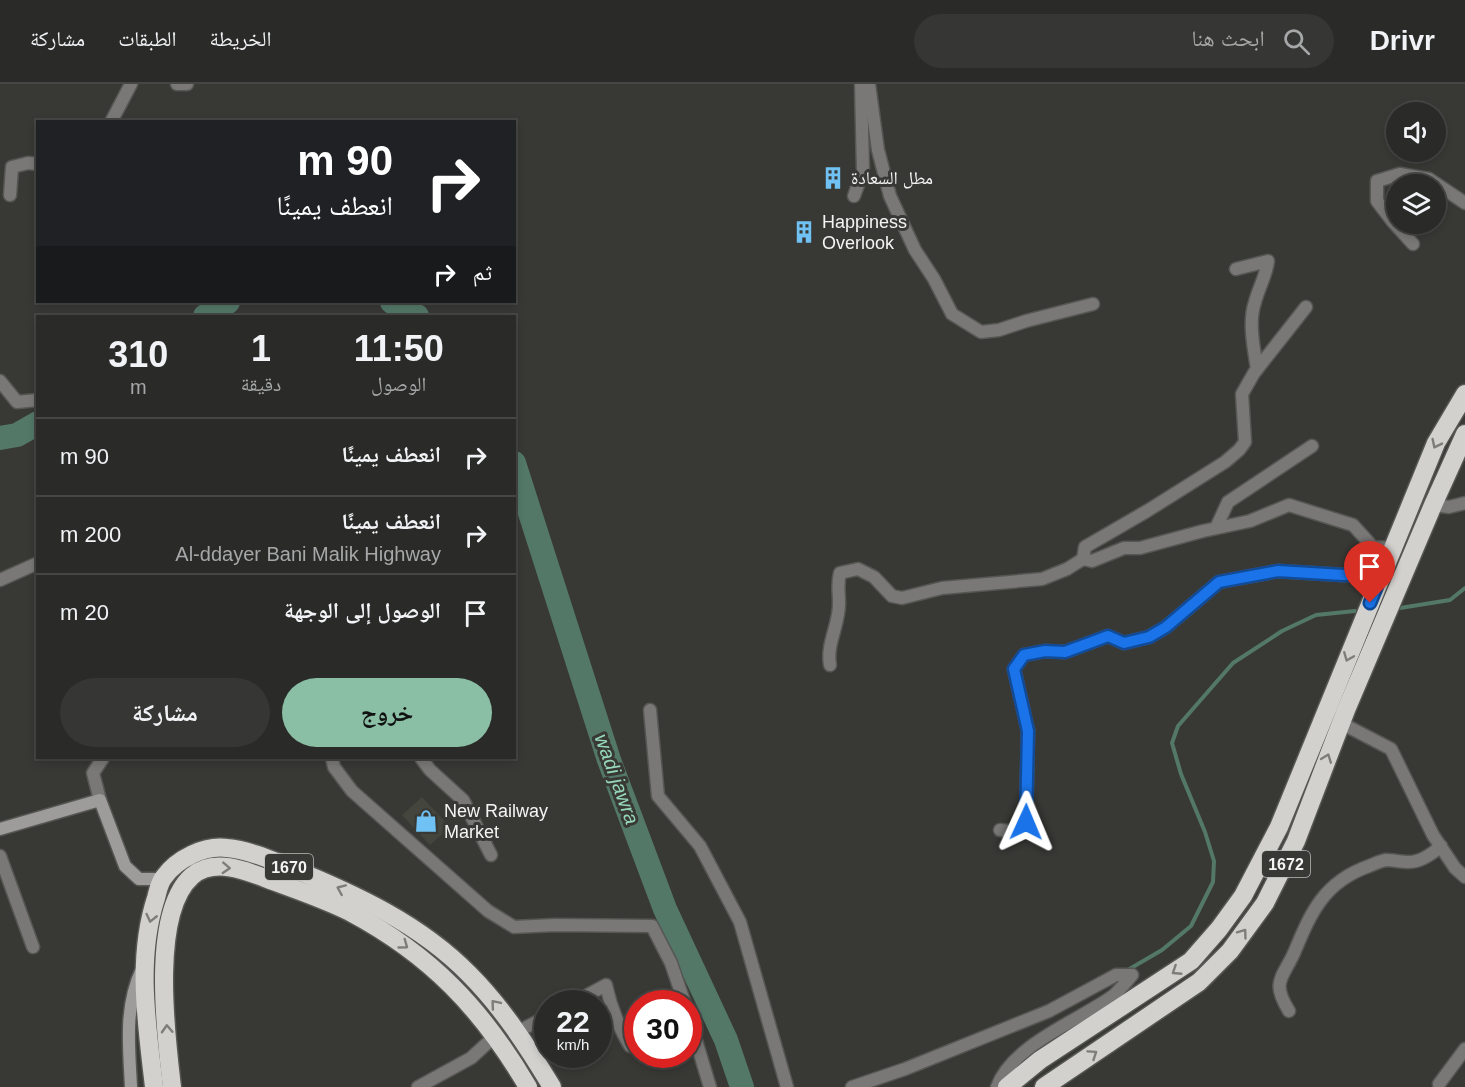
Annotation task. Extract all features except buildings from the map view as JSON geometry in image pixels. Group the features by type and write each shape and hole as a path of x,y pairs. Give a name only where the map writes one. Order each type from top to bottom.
{"highway":[{"name":"1672","path":"1007,1087 1040,1060 1191,961 1237,904 1280,826 1436,442 1465,394"},
{"name":"1672","path":"1044,1087 1199,982 1230,951 1265,903 1296,841 1341,723 1465,434"},
{"name":"1670","path":"162,879 170,869 186,857 207,849 226,847 260,856 346,891 396,918 432,942 469,974 517,1032 552,1087"},
{"name":"1670","path":"184,886 193,875 206,869 220,867 239,869 348,911 402,943 442,975 479,1014 528,1087"},
{"path":"154,1087 144,965 149,926 162,879 184,886 170,920 164,970 172,1087"}],"street":[{"path":"112,120 131,84"},
{"path":"177,84 187,84"},
{"path":"854,196 863,171 861,84"},
{"path":"869,84 878,150 890,196 915,250 934,279 952,314 981,332 999,330 1093,304"},
{"path":"10,195 12,168 28,163 36,164"},
{"path":"1413,244 1392,222 1377,201 1377,181 1400,174 1429,179 1465,203"},
{"path":"1236,269 1268,261 1266,276 1254,304 1253,336 1257,369"},
{"path":"1083,559 1085,547 1225,462 1239,450 1245,442 1242,394 1257,369 1306,307"},
{"path":"0,381 17,402 36,400"},
{"path":"1216,528 1228,502 1312,446"},
{"path":"1433,505 1449,507 1465,503"},
{"path":"830,664 828,654 837,618 839,603 837,584 840,573 858,569 874,578 892,596 902,598 942,588 1042,579 1083,559 1092,561 1124,548 1140,548 1250,521 1289,505 1353,525 1373,547 1391,548"},
{"path":"0,580 36,564"},
{"path":"1000,830 1018,832 1026,822 1028,731 1014,669 1024,655 1045,651 1065,652 1108,636 1124,643 1149,637 1166,627 1219,582 1278,571 1343,575 1382,574"},
{"path":"650,710 658,796 700,846 740,922 787,1087"},
{"path":"1341,723 1391,749 1433,835 1455,868 1465,878"},
{"path":"102,759 93,773 100,800 125,866 139,879 162,879"},
{"path":"332,759 334,767 352,791 488,911 514,927 652,926 671,963 680,990"},
{"path":"422,759 430,770 463,800 491,855"},
{"path":"0,829 100,800"},
{"path":"1289,1011 1280,996 1280,978 1313,910 1329,889 1355,871 1385,860 1411,862 1431,855 1441,846"},
{"path":"0,856 33,947"},
{"path":"131,1087 128,1023 133,987 144,965"},
{"path":"852,1087 905,1069 1049,1011 1116,975 1132,975 1114,995 1036,1042 1002,1074 997,1087"},
{"path":"597,990 606,985 607,990"},
{"path":"612,1010 624,1036"},
{"path":"517,1032 534,1023"},
{"path":"418,1087 471,1058 495,1036"},
{"path":"1439,1084 1465,1049"},
{"path":"702,1060 710,1087"}],"shaded area":[{"name":"New Railway Market","path":"422,797 450,827 430,845 402,815"}],"waterway":[{"name":"wadi jawra","path":"207,315 226,303"},
{"name":"wadi jawra","path":"394,303 415,315"},
{"name":"wadi jawra","path":"0,438 17,435 36,424"},
{"name":"wadi jawra","path":"516,469 609,760 665,909 726,1040 742,1087"},
{"path":"1400,608 1450,600 1465,588"},
{"path":"1126,971 1162,950 1191,926 1213,882 1214,861 1205,832 1181,774 1172,743 1178,726 1233,663 1282,631 1316,615 1355,611"}],"place":[{"name":"مطل السعادة","path":"833,178"},
{"name":"Happiness Overlook","path":"804,232"},
{"name":"New Railway Market","path":"426,821"}],"route":[{"path":"1026,822 1028,731 1014,669 1024,655 1045,651 1065,652 1108,636 1124,643 1149,637 1166,627 1219,582 1278,571 1343,575 1382,574 1370,603"}]}
